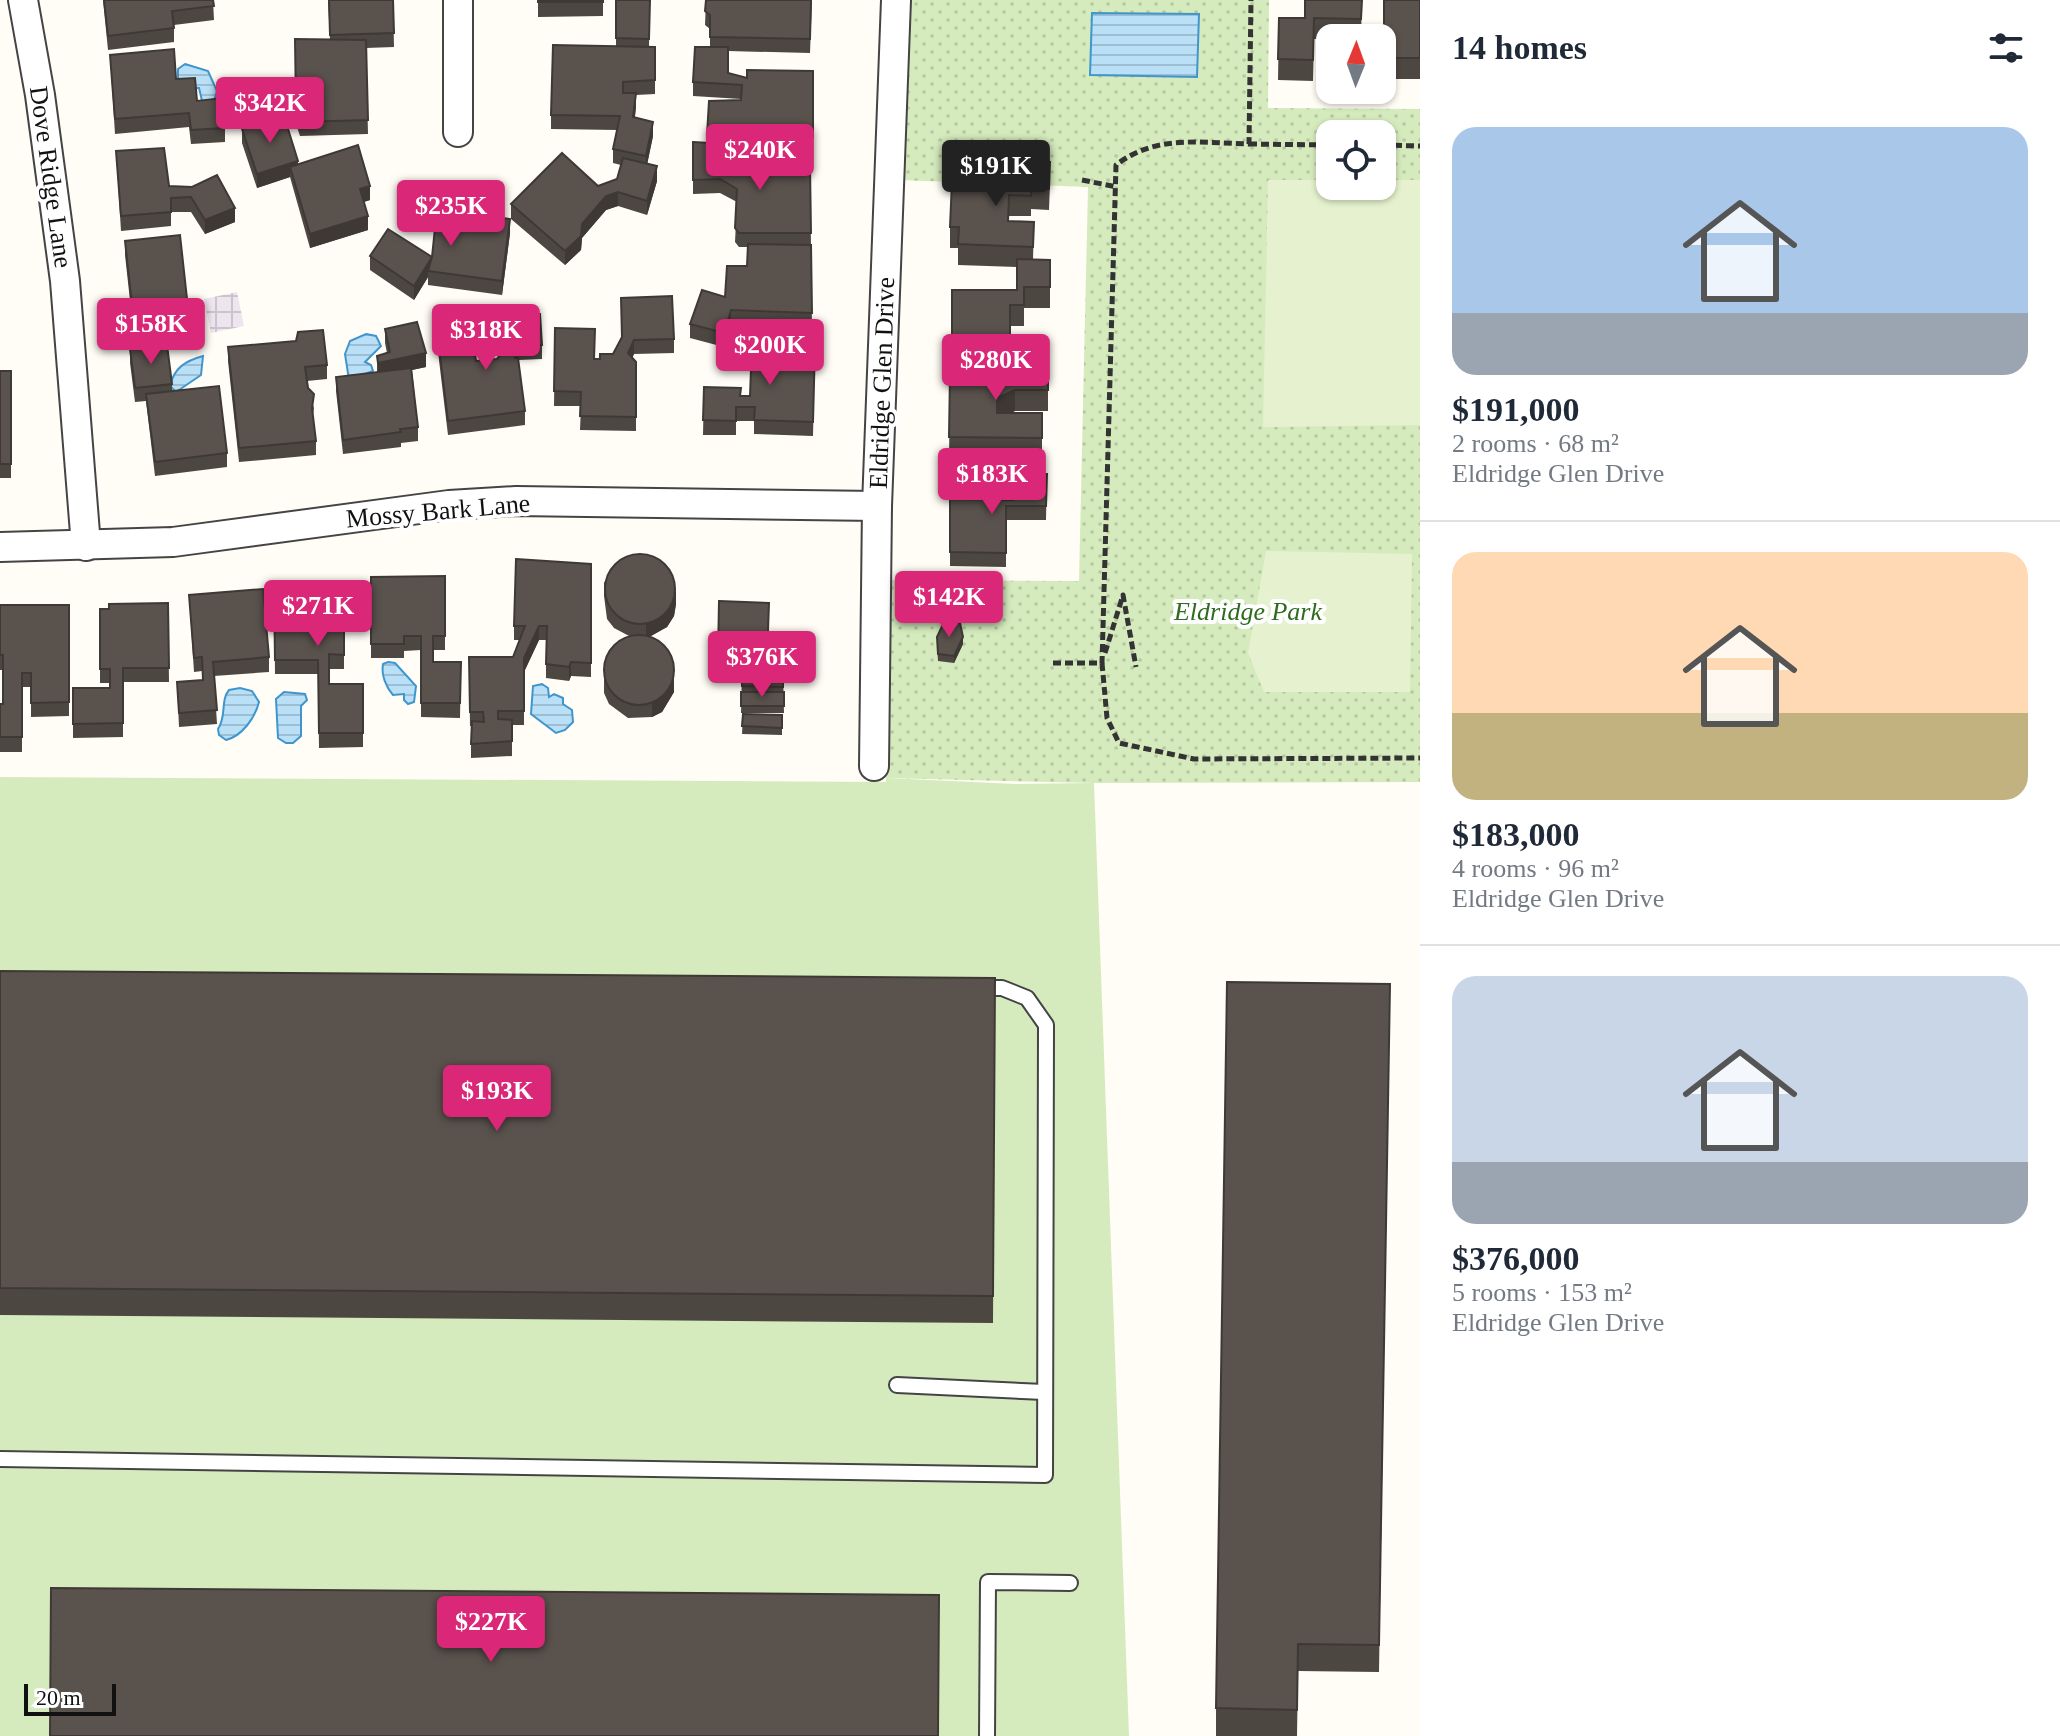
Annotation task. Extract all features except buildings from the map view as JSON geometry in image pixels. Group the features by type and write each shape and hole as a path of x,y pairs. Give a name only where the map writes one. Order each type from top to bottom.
{"street":[{"name":"Dove Ridge Lane","path":"23,0 40,95 65,281 86,546"},
{"path":"458,0 458,132"},
{"name":"Eldridge Glen Drive","path":"874,766 877,506 896,0"},
{"name":"Mossy Bark Lane","path":"0,547 173,542 449,505 516,501 877,506"}],"lane":[{"path":"0,1459 1045,1475 1046,1025 1027,998 1002,988 970,988"},
{"path":"897,1385 1044,1392"},
{"path":"987,1736 988,1582 1070,1583"}],"path":[{"path":"1249,144 1251,0"},
{"path":"1316,145 1158,143 1129,155 1116,165 1102,663 1107,718 1119,743 1194,759 1420,758"},
{"path":"1396,145 1420,146"},
{"path":"1082,180 1117,187"},
{"path":"1102,663 1123,595 1136,667"},
{"path":"1053,663 1102,663"}],"shaded area":[{"path":"237,292 244,326 211,333 204,299"}],"green space":[{"name":"Eldridge Park","path":"898,0 1269,0 1268,108 1420,109 1420,782 1094,783 886,778 876,580 1079,581 1088,187 898,180"},
{"path":"1268,180 1316,180 1316,200 1396,200 1396,180 1420,180 1420,425 1263,427"},
{"path":"1266,551 1412,554 1410,692 1264,692 1248,653"},
{"path":"0,777 886,782 886,778 1015,784 1094,783 1129,1736 0,1736"}],"water":[{"path":"1092,13 1199,14 1197,77 1090,75"},
{"path":"185,64 208,71 217,91 213,104 203,105 199,88 183,88 178,69"},
{"path":"366,334 376,336 381,346 365,362 371,365 373,371 349,380 345,354 350,341"},
{"path":"203,356 201,375 176,392 170,386 177,370"},
{"path":"395,663 416,686 414,702 408,704 404,694 393,695 388,688 383,677 383,664"},
{"path":"542,684 548,688 549,697 554,694 563,698 563,704 572,710 573,722 565,730 556,733 531,714 533,686"},
{"path":"240,688 252,691 259,702 247,726 226,740 219,735 218,729 225,699 229,690"},
{"path":"284,692 305,694 307,700 301,706 301,736 293,743 278,738 276,699"}]}
